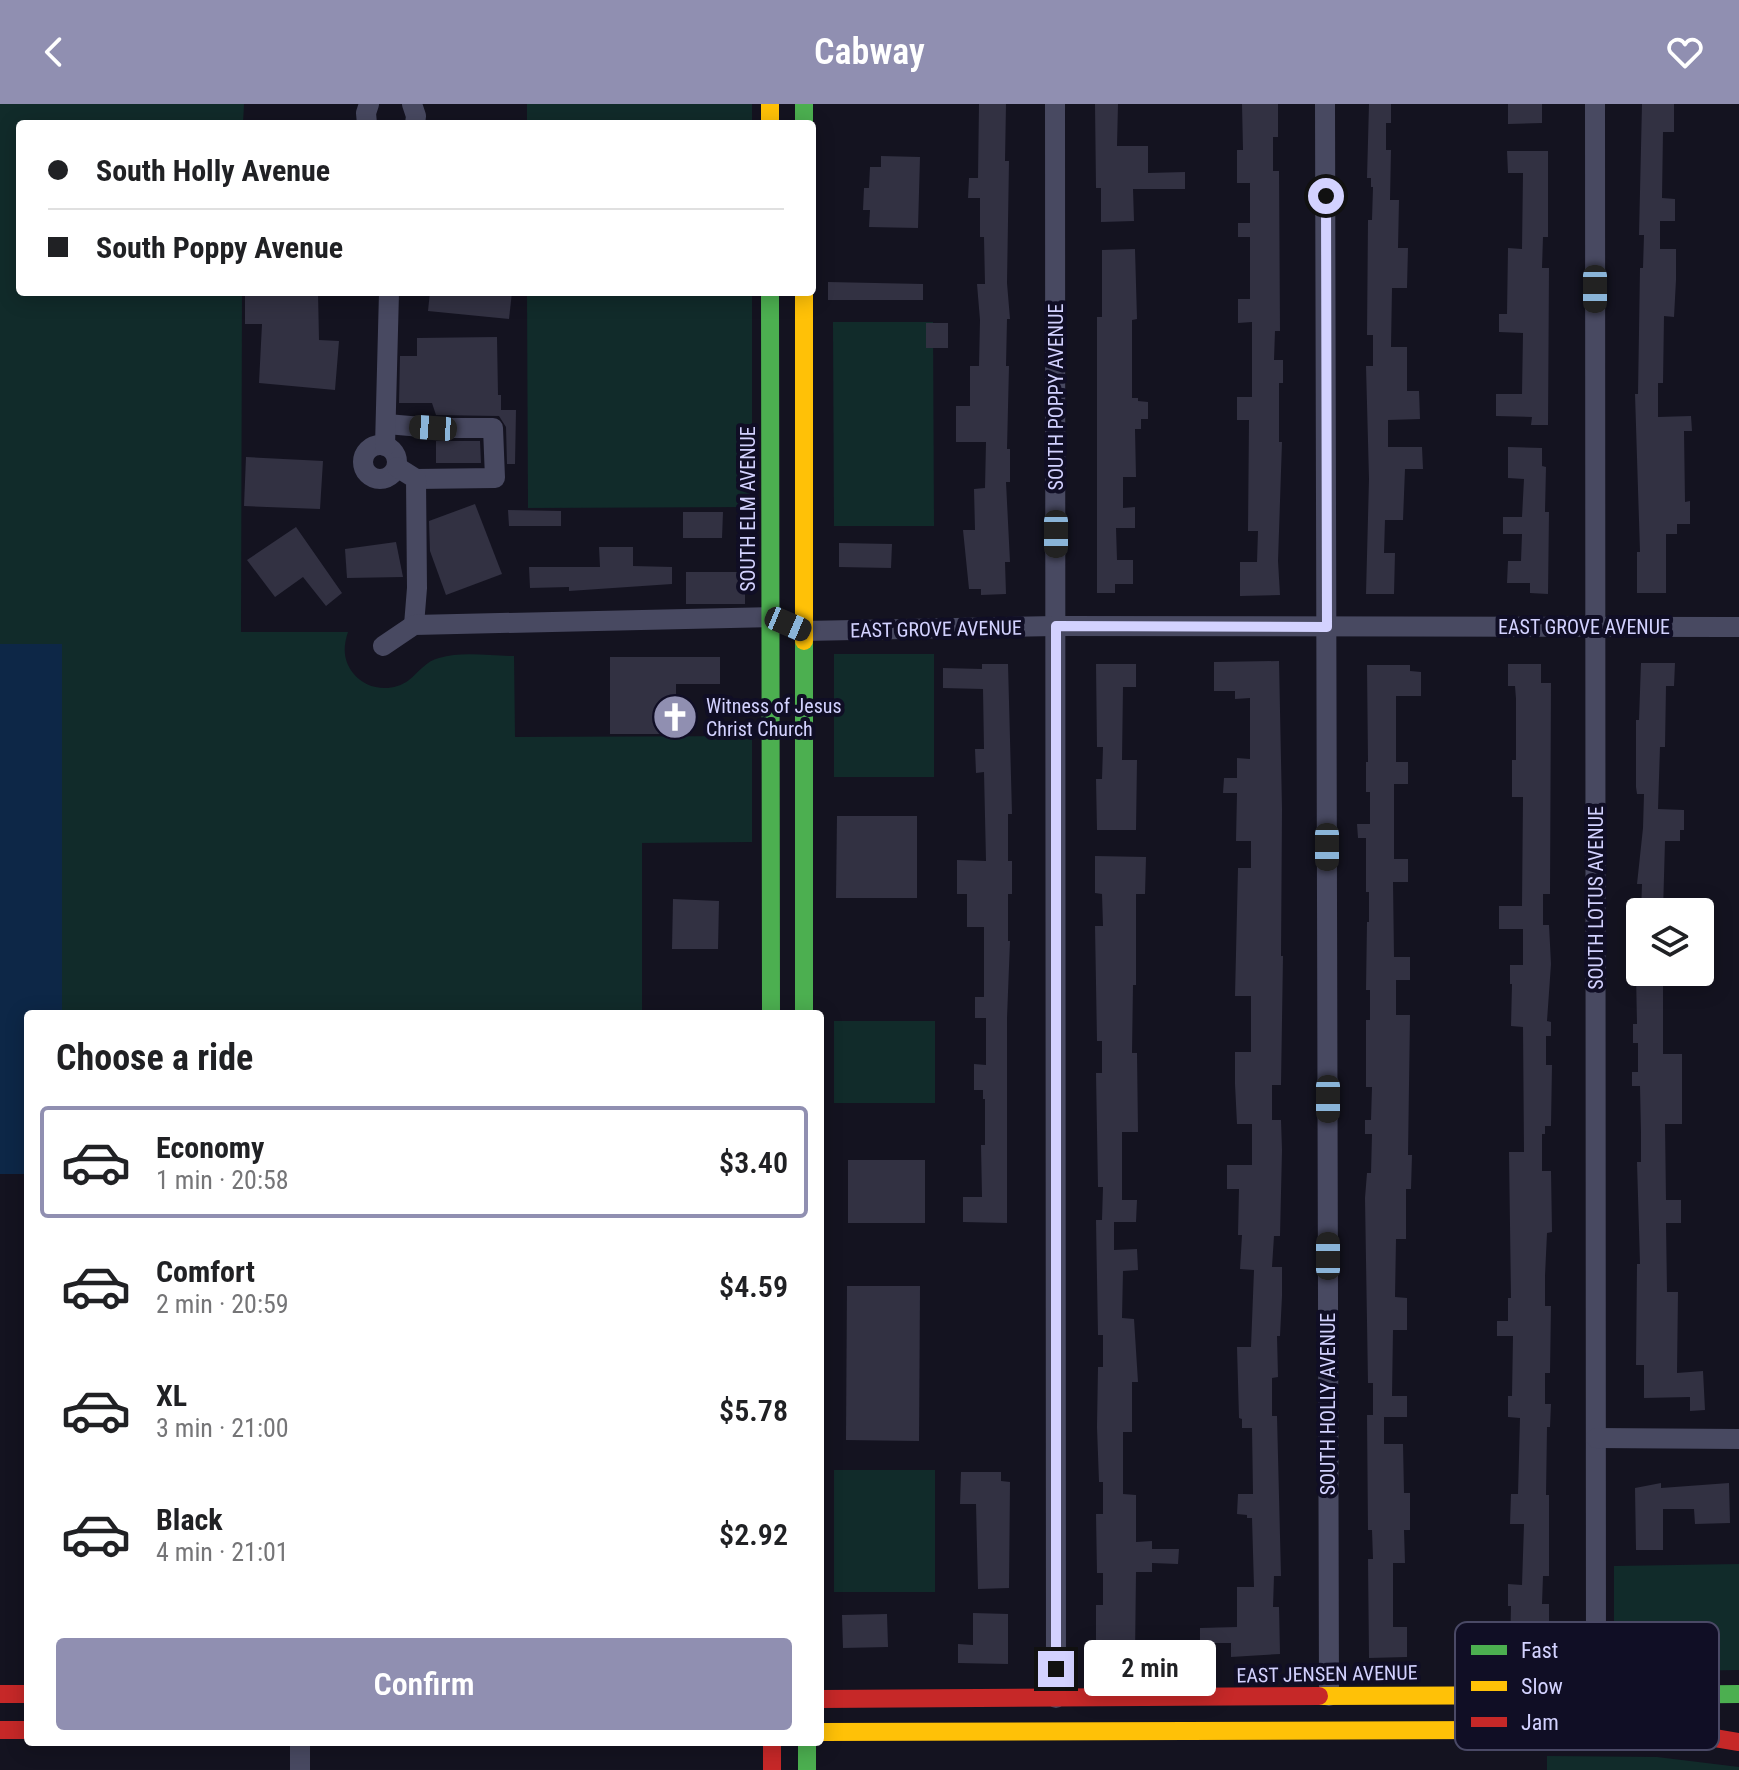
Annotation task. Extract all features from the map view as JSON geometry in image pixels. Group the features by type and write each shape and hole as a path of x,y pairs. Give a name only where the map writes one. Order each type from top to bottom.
{"main road":[{"name":"SOUTH ELM AVENUE","path":"770,296 771,1010"},
{"path":"804,296 804,1010"},
{"path":"0,1694 24,1694"},
{"name":"EAST JENSEN AVENUE","path":"1719,1694 1739,1694"},
{"name":"EAST JENSEN AVENUE","path":"824,1699 1455,1695"},
{"path":"1199,1733 1218,1717 1232,1712 1303,1711 1329,1696"},
{"path":"1719,1729 1739,1729"},
{"path":"0,1730 24,1730"},
{"path":"824,1732 1455,1731"},
{"path":"1719,1739 1739,1742"},
{"path":"772,1746 772,1770"},
{"path":"807,1746 807,1770"}],"street":[{"name":"SOUTH POPPY AVENUE","path":"1055,104 1056,1698"},
{"name":"SOUTH HOLLY AVENUE","path":"1325,104 1329,1696"},
{"name":"SOUTH LOTUS AVENUE","path":"1595,104 1596,1622"},
{"path":"385,446 389,296"},
{"path":"387,424 493,428 495,478 416,479 397,467"},
{"path":"374,446 385,446 397,457 397,467 390,476 380,479 365,470 365,454 374,446"},
{"path":"383,646 414,625 417,588 416,479"},
{"name":"EAST GROVE AVENUE","path":"414,625 771,617 804,631 1056,626 1739,627"},
{"path":"1596,1438 1739,1439"},
{"path":"300,1746 300,1770"}],"green space":[{"path":"0,104 244,104 243,120 16,120 16,296 242,296 241,632 348,632 345,643 347,663 358,679 380,688 402,684 434,659 467,654 514,656 515,737 752,736 752,842 642,843 642,1010 62,1010 62,644 0,644"},
{"path":"527,104 752,104 752,120 527,120"},
{"path":"527,296 752,296 752,507 528,508"},
{"path":"833,322 933,322 934,526 834,526"},
{"path":"834,654 934,654 934,777 834,777"},
{"path":"834,1021 935,1021 935,1103 834,1103"},
{"path":"834,1470 935,1470 935,1592 834,1592"},
{"path":"1739,1564 1739,1670 1719,1670 1719,1622 1614,1622 1614,1566"},
{"path":"1547,1756 1657,1757 1739,1767 1739,1770 1547,1770"}],"water":[{"path":"0,644 62,644 62,1010 24,1010 24,1174 0,1174"}],"building":[{"path":"979,104 1006,104 1010,319 1007,319 1006,366 1009,366 1007,449 1010,449 1010,482 1006,482 1010,562 1005,562 1006,594 981,595 981,589 969,589 963,530 975,530 974,489 985,488 986,442 956,442 956,406 970,406 970,366 979,366 977,284 985,284 980,198 968,198 969,178 978,178"},
{"path":"1095,104 1118,104 1117,146 1148,146 1148,173 1185,172 1185,189 1133,189 1134,221 1101,222 1101,188 1096,188"},
{"path":"1242,104 1278,104 1278,137 1273,137 1273,171 1279,171 1280,331 1275,331 1274,360 1283,360 1283,383 1279,383 1279,442 1282,442 1278,561 1280,595 1240,596 1240,562 1257,562 1258,531 1248,531 1249,420 1237,420 1237,397 1252,397 1252,322 1238,323 1238,299 1250,299 1250,237 1238,237 1238,223 1250,223 1250,183 1237,183 1237,150 1243,150"},
{"path":"1369,104 1391,104 1391,123 1386,123 1386,150 1391,150 1390,200 1399,200 1398,248 1408,248 1407,288 1392,288 1391,347 1407,347 1407,391 1419,391 1420,419 1388,420 1388,447 1422,447 1423,469 1405,469 1403,520 1385,520 1384,553 1395,553 1394,594 1366,594 1369,479 1366,366 1373,366 1373,335 1367,335 1368,220 1372,220 1373,187 1371,178 1367,178"},
{"path":"1508,104 1542,104 1542,123 1508,124"},
{"path":"1642,104 1674,104 1674,132 1663,132 1662,198 1675,199 1675,221 1660,221 1660,249 1676,249 1676,280 1674,317 1664,316 1663,383 1658,383 1658,417 1691,416 1692,431 1684,431 1685,502 1690,501 1690,524 1677,524 1677,534 1666,534 1666,593 1637,593 1637,552 1640,552 1635,394 1638,394 1640,268 1643,268 1644,235 1639,235"},
{"path":"1507,151 1548,151 1548,237 1543,237 1542,268 1549,268 1548,425 1531,425 1532,417 1496,416 1496,394 1522,394 1523,333 1499,332 1499,314 1507,314 1508,248 1522,249 1523,173 1508,173"},
{"path":"881,156 920,157 918,228 869,227 870,210 863,210 864,188 869,188 870,167 881,167"},
{"path":"1135,249 1137,319 1132,320 1132,398 1148,402 1148,419 1141,419 1141,429 1135,429 1136,477 1123,477 1123,508 1135,507 1135,528 1116,528 1117,560 1133,560 1133,584 1115,584 1115,593 1097,593 1097,317 1102,317 1102,250"},
{"path":"828,282 923,284 923,300 828,300"},
{"path":"245,296 318,296 319,340 339,341 335,390 259,383 262,324 245,324"},
{"path":"430,296 512,296 509,319 428,311"},
{"path":"926,323 948,323 948,348 926,348"},
{"path":"497,337 501,410 516,410 515,464 507,464 506,427 499,416 436,415 432,403 399,403 400,356 417,356 417,338"},
{"path":"436,441 480,441 481,463 436,463"},
{"path":"1508,447 1542,448 1542,466 1546,467 1545,512 1549,512 1548,594 1530,593 1530,583 1507,583 1508,561 1521,561 1522,534 1503,534 1503,517 1522,517 1524,479 1508,478"},
{"path":"246,457 323,461 320,509 244,506"},
{"path":"475,504 502,574 446,595 430,551 429,521"},
{"path":"508,510 561,511 561,526 509,526"},
{"path":"683,512 723,512 722,538 683,538"},
{"path":"296,527 342,593 326,606 303,577 275,597 247,560"},
{"path":"396,542 403,577 347,578 345,549"},
{"path":"839,543 892,544 891,568 839,567"},
{"path":"599,547 633,547 633,566 672,567 672,584 569,591 569,587 530,588 529,567 600,567"},
{"path":"686,572 745,572 745,604 686,604"},
{"path":"610,657 720,657 720,684 676,684 676,734 610,734"},
{"path":"1279,661 1283,956 1281,1085 1272,1085 1272,1120 1281,1120 1282,1150 1280,1236 1274,1236 1272,1267 1282,1267 1282,1296 1280,1336 1277,1336 1278,1377 1272,1378 1272,1416 1277,1416 1281,1576 1274,1576 1273,1607 1279,1607 1280,1654 1231,1657 1231,1643 1200,1643 1200,1628 1237,1627 1237,1587 1254,1587 1252,1518 1237,1514 1238,1494 1253,1494 1252,1428 1242,1428 1242,1419 1239,1418 1237,1347 1251,1347 1254,1270 1240,1269 1242,1235 1238,1235 1239,1189 1227,1189 1227,1165 1252,1165 1252,1124 1237,1124 1235,1084 1235,1052 1251,1052 1251,996 1235,996 1238,868 1251,868 1251,841 1236,841 1237,793 1223,793 1224,778 1237,778 1237,758 1250,759 1250,698 1235,699 1235,691 1214,691 1214,662"},
{"path":"1641,663 1675,663 1674,686 1666,686 1665,747 1660,747 1658,809 1684,810 1684,830 1680,830 1680,841 1665,841 1663,898 1642,898 1642,884 1637,884 1644,794 1637,794 1636,787 1636,720 1639,720"},
{"path":"982,664 1008,664 1012,814 1008,814 1008,861 1012,861 1012,894 1008,894 1007,1223 963,1222 963,1197 982,1197 981,1145 985,1145 985,1099 983,1090 974,1090 974,1064 986,1065 986,1018 975,1018 975,997 984,997 984,927 967,927 967,894 957,894 957,860 986,861 984,772 976,773 975,749 984,749 983,689 943,688 943,668 982,669"},
{"path":"1096,664 1136,664 1136,687 1123,687 1122,760 1137,760 1136,830 1097,830 1096,779 1102,779 1103,747 1097,747"},
{"path":"1508,664 1541,664 1541,683 1551,683 1550,894 1543,894 1543,925 1549,925 1551,964 1547,1021 1551,1022 1551,1036 1546,1036 1546,1065 1552,1065 1551,1126 1545,1126 1545,1134 1542,1134 1542,1171 1551,1171 1552,1232 1547,1233 1545,1276 1545,1306 1551,1306 1550,1373 1545,1373 1545,1404 1551,1404 1550,1427 1547,1427 1546,1495 1549,1495 1549,1576 1543,1576 1542,1604 1549,1604 1549,1622 1511,1622 1511,1606 1508,1606 1508,1584 1522,1585 1524,1524 1510,1524 1511,1494 1518,1494 1520,1418 1508,1417 1508,1396 1512,1396 1513,1336 1497,1336 1497,1321 1508,1321 1508,1298 1511,1298 1509,1152 1524,1152 1523,1027 1511,1026 1510,984 1510,965 1523,965 1523,929 1499,929 1499,906 1522,906 1523,797 1512,797 1512,760 1516,760 1516,699 1515,686 1508,686"},
{"path":"1367,665 1410,665 1410,671 1421,672 1421,696 1396,696 1396,762 1408,762 1408,784 1394,784 1394,859 1408,859 1408,882 1393,882 1394,957 1410,957 1410,980 1396,980 1396,1015 1410,1015 1408,1155 1412,1155 1411,1189 1406,1189 1406,1239 1396,1239 1395,1297 1407,1298 1407,1330 1393,1330 1392,1396 1407,1396 1407,1417 1384,1417 1384,1444 1403,1444 1404,1493 1410,1493 1410,1530 1404,1530 1405,1563 1393,1563 1393,1627 1407,1627 1407,1657 1369,1658 1368,1559 1373,1559 1372,1530 1368,1530 1367,1415 1373,1415 1373,1383 1368,1383 1365,1198 1367,1173 1371,1173 1372,1134 1365,1134 1365,1120 1371,1120 1372,1087 1366,1087 1366,1020 1370,1020 1370,990 1366,990 1369,892 1366,892 1366,838 1358,838 1357,824 1370,824 1370,792 1366,792"},
{"path":"837,816 917,816 917,898 836,898"},
{"path":"1095,856 1146,857 1145,894 1136,894 1136,985 1133,985 1132,1053 1137,1053 1138,1132 1122,1132 1122,1200 1137,1200 1136,1222 1114,1222 1114,1250 1137,1249 1138,1270 1123,1271 1122,1318 1134,1319 1138,1382 1132,1382 1132,1432 1123,1432 1123,1494 1136,1495 1136,1542 1152,1541 1152,1549 1179,1549 1178,1564 1152,1563 1152,1572 1136,1572 1135,1657 1096,1657 1096,1605 1103,1605 1103,1573 1097,1573 1096,1514 1103,1514 1097,1427 1098,1367 1103,1367 1103,1335 1098,1335 1096,1220 1102,1220 1103,1187 1098,1187 1096,1073 1102,1073 1102,1041 1097,1041 1095,926 1103,926 1102,894 1095,893"},
{"path":"673,899 719,901 718,949 672,949"},
{"path":"1636,986 1663,986 1663,1054 1682,1054 1682,1124 1665,1124 1666,1200 1681,1200 1681,1223 1666,1223 1667,1292 1678,1292 1677,1373 1703,1371 1705,1410 1690,1411 1690,1397 1644,1398 1644,1365 1636,1365 1637,1264 1640,1264 1637,1162 1641,1162 1641,1133 1640,1086 1632,1086 1632,1072 1638,1072 1638,1043 1633,1043 1633,1024 1637,1024"},
{"path":"848,1160 925,1160 925,1223 848,1223"},
{"path":"847,1286 920,1286 919,1441 846,1440"},
{"path":"961,1472 1001,1472 1001,1481 1010,1482 1009,1588 978,1589 976,1504 960,1504"},
{"path":"1661,1483 1661,1488 1729,1483 1730,1523 1695,1524 1694,1509 1663,1509 1663,1550 1636,1550 1635,1488"},
{"path":"973,1613 1008,1614 1008,1664 958,1663 958,1644 973,1645"},
{"path":"887,1614 888,1647 843,1648 842,1615"}],"traffic: fast":[{"path":"804,104 804,120"},
{"path":"770,296 771,1010"},
{"path":"804,641 804,1010"},
{"path":"1719,1694 1739,1694"},
{"path":"807,1746 807,1770"}],"traffic: slow":[{"path":"770,104 770,120"},
{"path":"804,296 804,641"},
{"path":"1319,1696 1455,1696"},
{"path":"824,1732 1455,1730"}],"traffic: jam":[{"path":"0,1694 24,1694"},
{"path":"824,1699 1319,1696"},
{"path":"0,1730 24,1730"},
{"path":"1719,1739 1739,1742"},
{"path":"772,1746 772,1770"}],"place":[{"name":"Witness of Jesus Christ Church","path":"675,717"}],"route":[{"path":"1056,1669 1056,626 1327,627 1326,196"}]}
